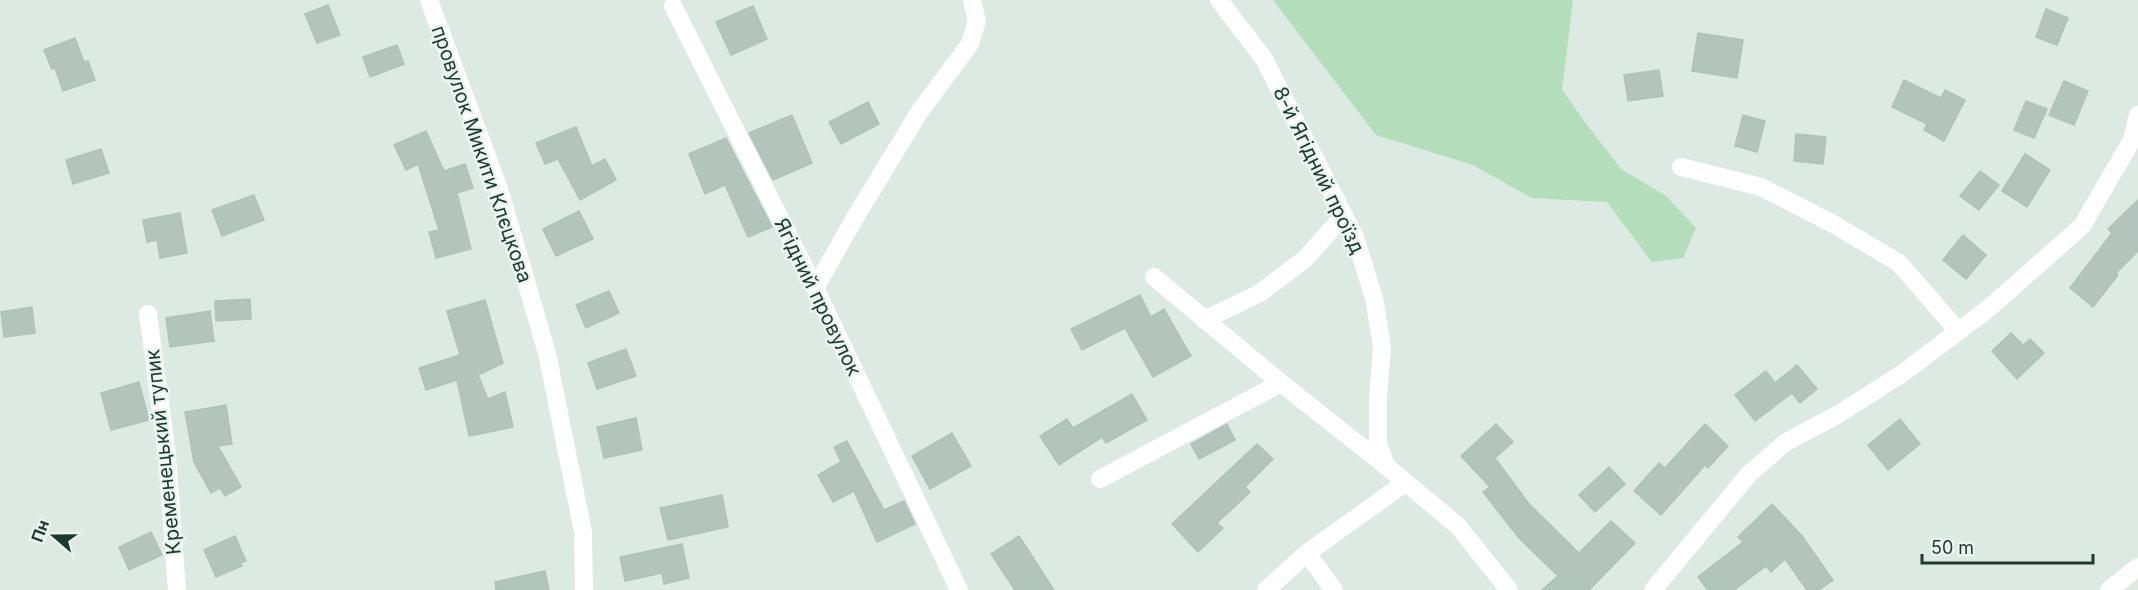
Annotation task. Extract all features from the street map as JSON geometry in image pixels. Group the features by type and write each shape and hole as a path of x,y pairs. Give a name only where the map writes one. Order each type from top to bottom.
{"street":[{"name":"провулок Микити Клєцкова","path":"429,0 499,189 547,353 583,532 584,590"},
{"path":"814,288 920,111 970,44 977,21 972,0"},
{"name":"8-й Ягідний проїзд","path":"1219,0 1264,59 1355,237 1374,298 1382,347 1378,398 1378,442 1386,466"},
{"name":"Ягідний провулок","path":"673,6 814,288 959,590"},
{"path":"1653,590 1749,474 1786,442 1837,416 1903,373 1989,308 2082,226 2132,140 2138,115"},
{"path":"1681,167 1761,187 1835,225 1899,263 1958,332"},
{"path":"1204,320 1260,293 1306,258 1344,215"},
{"path":"1154,277 1458,526 1509,590"},
{"name":"Кременецький тупик","path":"148,314 167,455 177,590"},
{"path":"1100,479 1281,383"},
{"path":"1266,590 1307,553 1405,483"},
{"path":"1307,553 1334,590"},
{"path":"2109,590 2138,567"}],"green space":[{"path":"1273,0 1573,0 1562,89 1621,169 1666,196 1696,228 1683,258 1652,262 1607,202 1532,198 1473,165 1376,135"}],"building":[{"path":"328,5 340,35 317,43 305,14"},
{"path":"753,6 767,39 731,55 716,22"},
{"path":"2046,9 2068,18 2057,45 2036,37"},
{"path":"1698,33 1743,40 1737,78 1692,71"},
{"path":"75,38 84,62 88,61 95,80 63,91 55,68 52,69 44,50"},
{"path":"397,45 404,64 370,77 363,57"},
{"path":"1659,70 1663,96 1628,101 1624,75"},
{"path":"1904,80 1941,98 1945,90 1965,100 1944,141 1924,130 1927,124 1892,107"},
{"path":"2064,81 2088,91 2074,125 2049,115"},
{"path":"2026,101 2047,109 2034,138 2014,130"},
{"path":"868,102 879,124 841,144 829,122"},
{"path":"792,115 812,163 773,180 749,133"},
{"path":"1743,115 1765,121 1757,152 1735,146"},
{"path":"576,127 592,166 605,159 616,180 580,200 558,159 545,164 536,143"},
{"path":"426,131 444,171 465,164 473,188 457,193 471,249 436,258 429,232 439,230 418,164 406,170 394,145"},
{"path":"1796,134 1826,137 1823,164 1794,161"},
{"path":"726,138 772,227 748,237 725,185 705,194 689,154"},
{"path":"101,149 109,173 73,184 66,160"},
{"path":"2025,154 2050,170 2027,207 2002,191"},
{"path":"1980,171 1999,185 1979,210 1960,196"},
{"path":"254,195 264,220 222,236 212,210"},
{"path":"2138,200 2138,251 2116,273 2118,275 2093,307 2070,288 2112,233 2108,229"},
{"path":"579,211 593,239 556,256 543,229"},
{"path":"180,213 187,253 160,258 157,240 147,242 143,220"},
{"path":"1963,235 1986,255 1966,279 1943,260"},
{"path":"609,291 619,313 586,328 576,305"},
{"path":"1140,295 1151,317 1164,309 1191,356 1153,377 1125,328 1082,350 1071,329"},
{"path":"250,299 251,319 216,321 215,301"},
{"path":"485,300 503,363 478,375 488,399 505,392 513,427 469,436 457,380 426,390 419,368 460,355 447,311"},
{"path":"32,307 35,333 4,337 1,312"},
{"path":"210,311 214,341 170,347 166,318"},
{"path":"2011,333 2023,345 2030,339 2044,353 2017,379 1992,351"},
{"path":"626,349 636,376 597,389 588,363"},
{"path":"1797,365 1817,389 1800,403 1792,393 1755,421 1735,395 1766,371 1775,383"},
{"path":"139,382 149,420 111,430 101,393"},
{"path":"1132,394 1147,420 1106,443 1102,437 1059,465 1040,436 1067,419 1073,428"},
{"path":"226,405 232,444 218,446 241,487 225,496 220,488 211,493 194,462 185,412"},
{"path":"636,418 642,450 604,458 597,427"},
{"path":"1900,419 1920,444 1888,470 1868,445"},
{"path":"1227,424 1235,440 1199,459 1191,444"},
{"path":"1496,424 1513,442 1495,458 1529,504 1579,553 1611,521 1635,543 1589,590 1542,590 1558,576 1519,538 1483,492 1490,487 1461,456"},
{"path":"1705,424 1728,446 1708,468 1705,465 1661,515 1634,491 1659,463 1665,468"},
{"path":"952,433 971,466 930,489 912,456"},
{"path":"847,441 884,510 904,501 915,524 877,542 854,491 833,502 818,475 841,462 834,447"},
{"path":"1257,444 1273,459 1245,487 1250,492 1217,523 1223,528 1198,552 1172,524"},
{"path":"1609,467 1625,484 1595,512 1579,495"},
{"path":"722,495 728,527 668,540 660,508"},
{"path":"1772,504 1802,536 1833,580 1819,590 1807,590 1785,559 1771,572 1766,566 1734,590 1708,590 1698,577 1743,542 1738,537"},
{"path":"151,532 162,555 129,570 119,547"},
{"path":"235,536 246,561 240,563 242,566 216,577 204,550"},
{"path":"1019,536 1054,590 1015,590 991,554"},
{"path":"682,544 689,578 664,584 662,573 625,581 620,557"},
{"path":"545,571 549,590 496,590 495,582"}]}
